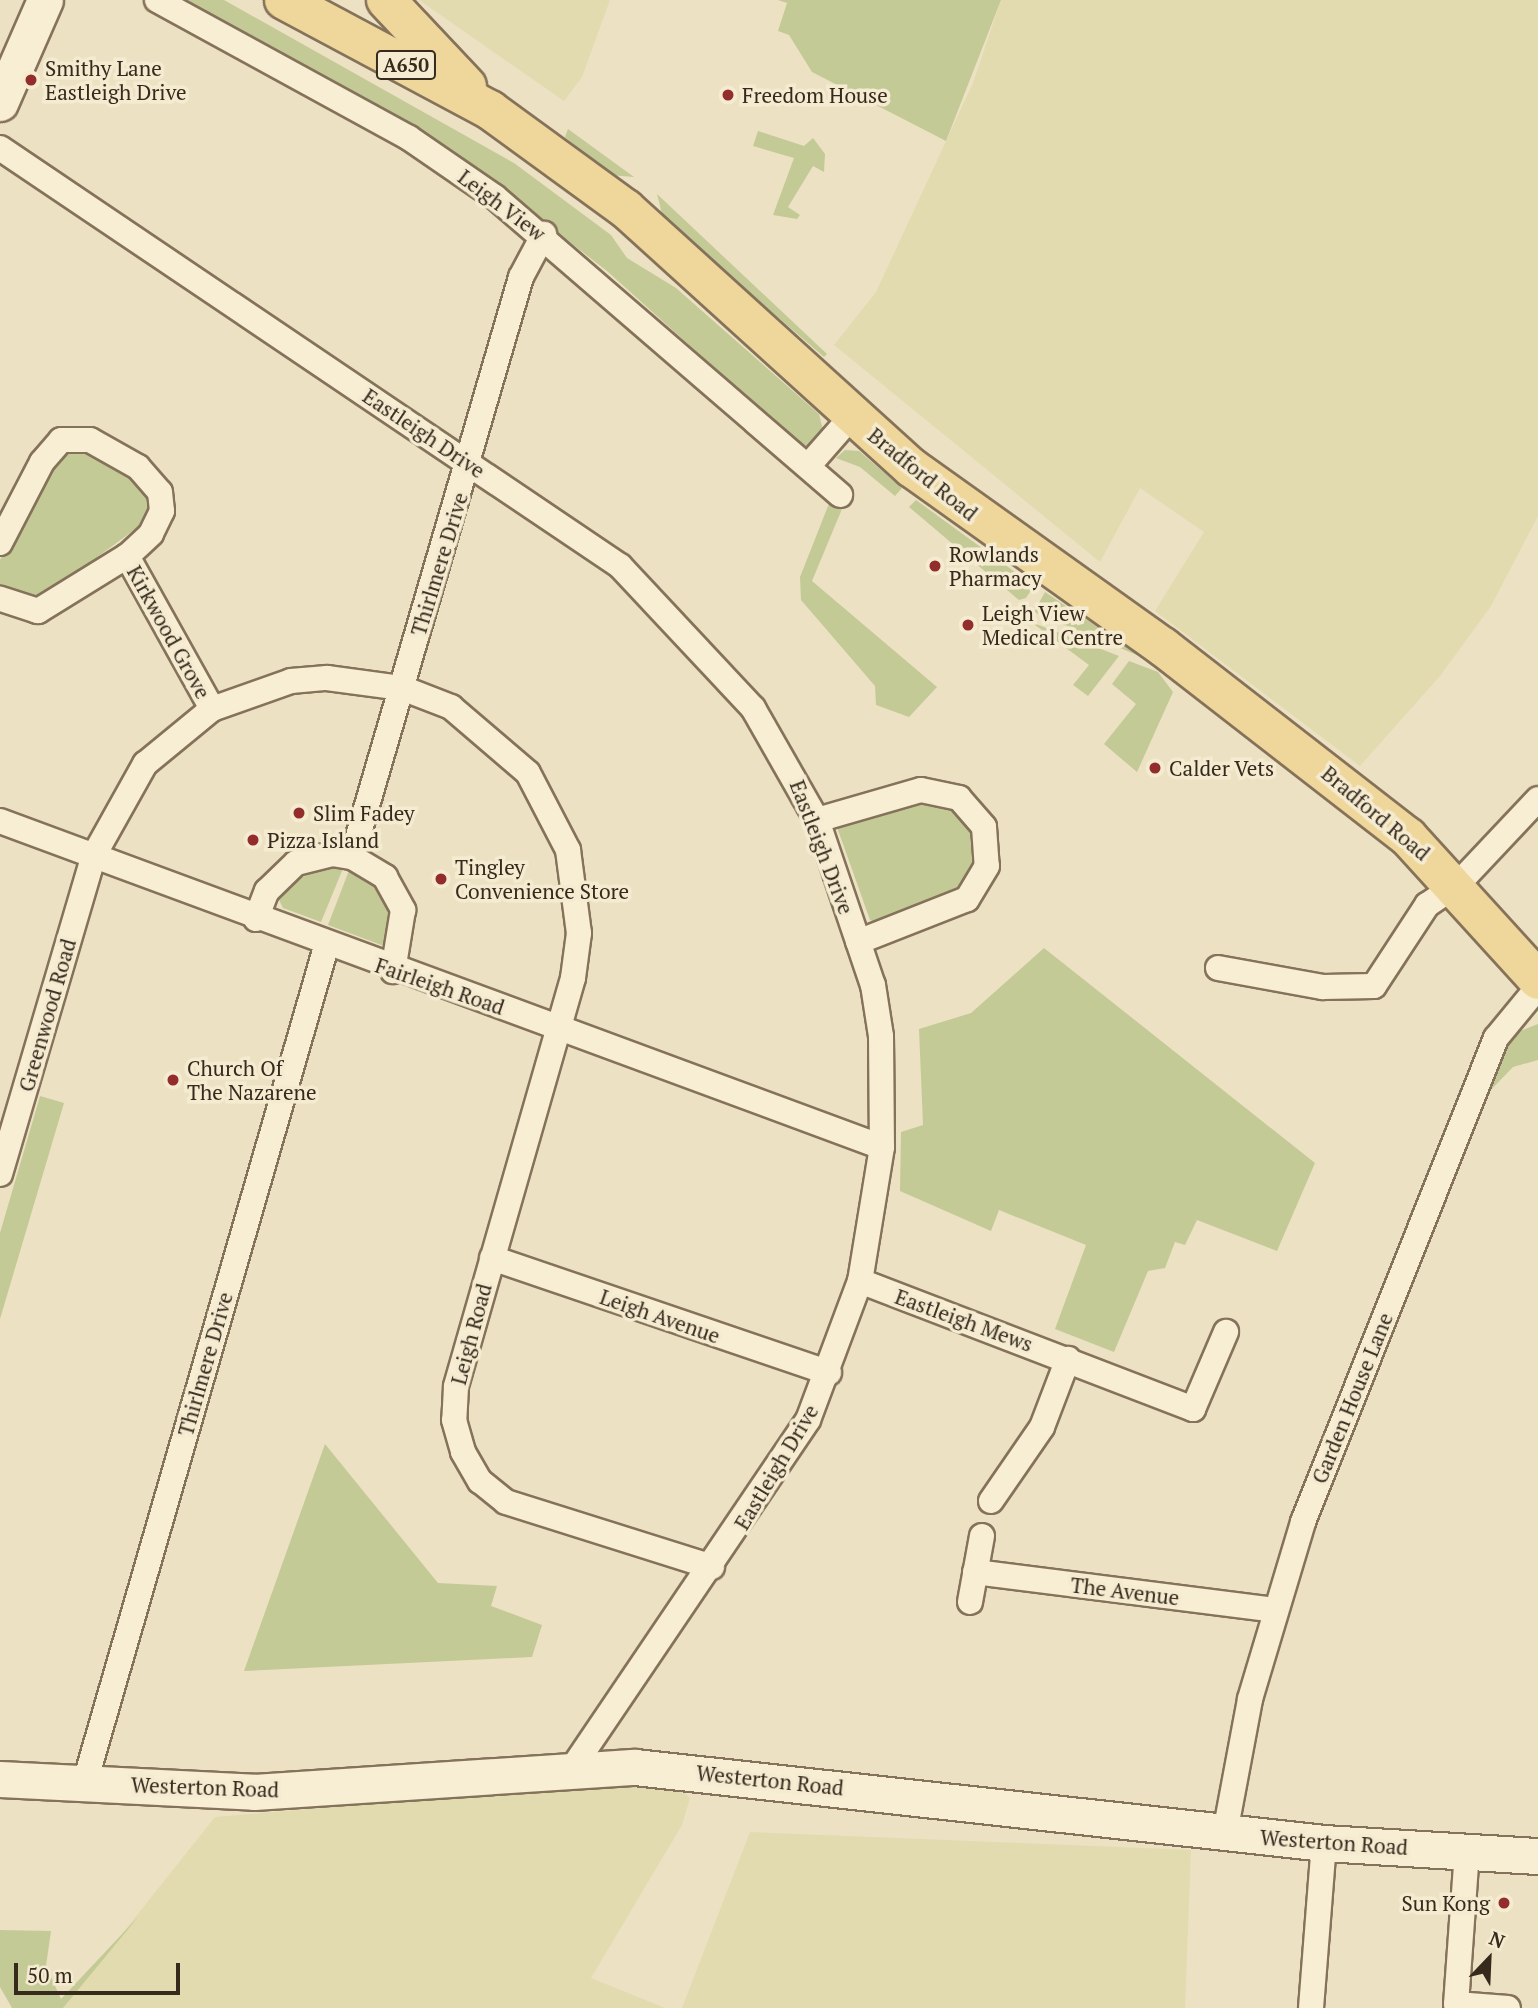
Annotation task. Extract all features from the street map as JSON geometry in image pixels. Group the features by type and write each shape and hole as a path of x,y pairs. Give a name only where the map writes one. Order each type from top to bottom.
{"main road":[{"name":"Bradford Road","path":"284,0 328,10 490,110 626,209 852,416 1031,559 1163,647 1346,785 1457,885 1538,980"},
{"path":"386,0 490,110"}],"street":[{"path":"0,103 45,0"},
{"name":"Leigh View","path":"157,0 409,138 544,234 840,495"},
{"name":"Eastleigh Drive","path":"0,148 468,465 572,528 668,610 753,708 817,820 858,942 880,1036 882,1147 860,1281 829,1373 781,1465 572,1768"},
{"name":"Thirlmere Drive","path":"352,857 521,277 544,234"},
{"path":"809,465 852,416"},
{"name":"Kirkwood Grove","path":"0,543 50,449 74,436 138,467 160,492 162,511 151,534 127,556 38,611 0,599"},
{"name":"Kirkwood Grove","path":"127,556 212,709"},
{"name":"Greenwood Road","path":"0,1174 93,857 145,764 212,709 290,681 327,678 402,688"},
{"name":"Leigh Road","path":"402,688 451,707 494,739 528,773 568,850 579,933 559,1027 456,1387 457,1431 481,1480 506,1502 536,1515 712,1567"},
{"path":"817,820 921,790 959,798 984,827 987,866 967,899 858,942"},
{"path":"1218,968 1323,987 1374,986 1427,905 1457,885 1538,799"},
{"name":"Fairleigh Road","path":"0,821 326,947 559,1027 882,1147"},
{"path":"256,919 267,891 289,867 310,856 352,857 385,877 403,910 393,971"},
{"name":"Thirlmere Drive","path":"85,1782 326,947"},
{"name":"Garden House Lane","path":"1225,1833 1275,1610 1303,1522 1496,1038 1538,987"},
{"name":"Leigh Avenue","path":"492,1258 829,1373"},
{"name":"Eastleigh Mews","path":"860,1281 1193,1409 1226,1332"},
{"path":"991,1501 1042,1427 1068,1359"},
{"path":"970,1602 982,1536"},
{"name":"The Avenue","path":"975,1572 1275,1610"},
{"name":"Westerton Road","path":"0,1779 254,1792 572,1768 684,1770 1324,1843 1538,1856"},
{"path":"1311,2008 1324,1843"},
{"path":"1467,1851 1456,2006 1508,2008"}],"shaded area":[{"path":"419,0 610,0 582,77 564,101"},
{"path":"1001,0 1538,0 1538,516 1491,606 1440,676 1360,766 1155,611 1204,532 1140,488 1100,562 834,345 876,292 973,83"},
{"path":"592,1785 677,1787 690,1798 682,1825 591,1978 665,2008 63,2008 215,1817"},
{"path":"750,1832 1191,1850 1185,2008 682,2008"}],"green space":[{"path":"175,0 224,0 514,163 611,235 627,258 676,288 819,414 824,434 811,446 799,444 607,271 478,171"},
{"path":"778,0 1001,0 946,141 812,72 789,35 778,31 787,3"},
{"path":"568,129 634,177 610,175 565,137"},
{"path":"758,131 804,146 813,138 825,154 824,172 813,166 788,207 800,215 797,219 773,215 794,158 753,146"},
{"path":"657,194 827,354 824,357 663,218"},
{"path":"83,448 142,481 151,491 150,518 37,602 0,588 0,560 54,456"},
{"path":"845,450 859,451 902,488 895,496 860,467 836,458"},
{"path":"916,500 1034,586 1026,598 1019,600 909,507"},
{"path":"830,501 842,509 812,581 937,687 909,717 876,705 875,686 801,600 800,577"},
{"path":"1045,592 1144,658 1034,612"},
{"path":"1031,622 1119,656 1088,696 1073,685 1089,665"},
{"path":"1129,661 1158,672 1173,692 1137,772 1104,744 1136,704 1112,684"},
{"path":"911,801 946,803 972,826 978,860 961,890 882,925 870,920 838,830 842,822"},
{"path":"324,866 344,866 321,922 283,908 279,900 290,884"},
{"path":"350,868 378,885 394,920 392,940 384,946 328,925"},
{"path":"1044,948 1315,1163 1277,1251 1197,1220 1185,1245 1175,1242 1165,1268 1148,1271 1114,1352 1055,1329 1086,1245 999,1210 991,1231 900,1191 901,1132 923,1125 919,1029 971,1013"},
{"path":"1538,1024 1538,1060 1513,1067 1486,1095 1513,1034"},
{"path":"40,1096 64,1103 0,1319 0,1233"},
{"path":"325,1444 438,1583 497,1586 491,1606 542,1625 532,1657 244,1671"},
{"path":"139,1916 63,2008 12,2008 0,1987 0,1930 51,1931 46,1966 61,1999"}],"place":[{"name":"Smithy Lane Eastleigh Drive","path":"31,80"},
{"name":"Freedom House","path":"728,95"},
{"name":"Rowlands Pharmacy","path":"935,566"},
{"name":"Leigh View Medical Centre","path":"968,625"},
{"name":"Calder Vets","path":"1155,768"},
{"name":"Slim Fadey","path":"299,813"},
{"name":"Pizza Island","path":"253,840"},
{"name":"Tingley Convenience Store","path":"441,879"},
{"name":"Church Of The Nazarene","path":"173,1080"},
{"name":"Sun Kong","path":"1504,1903"}]}
